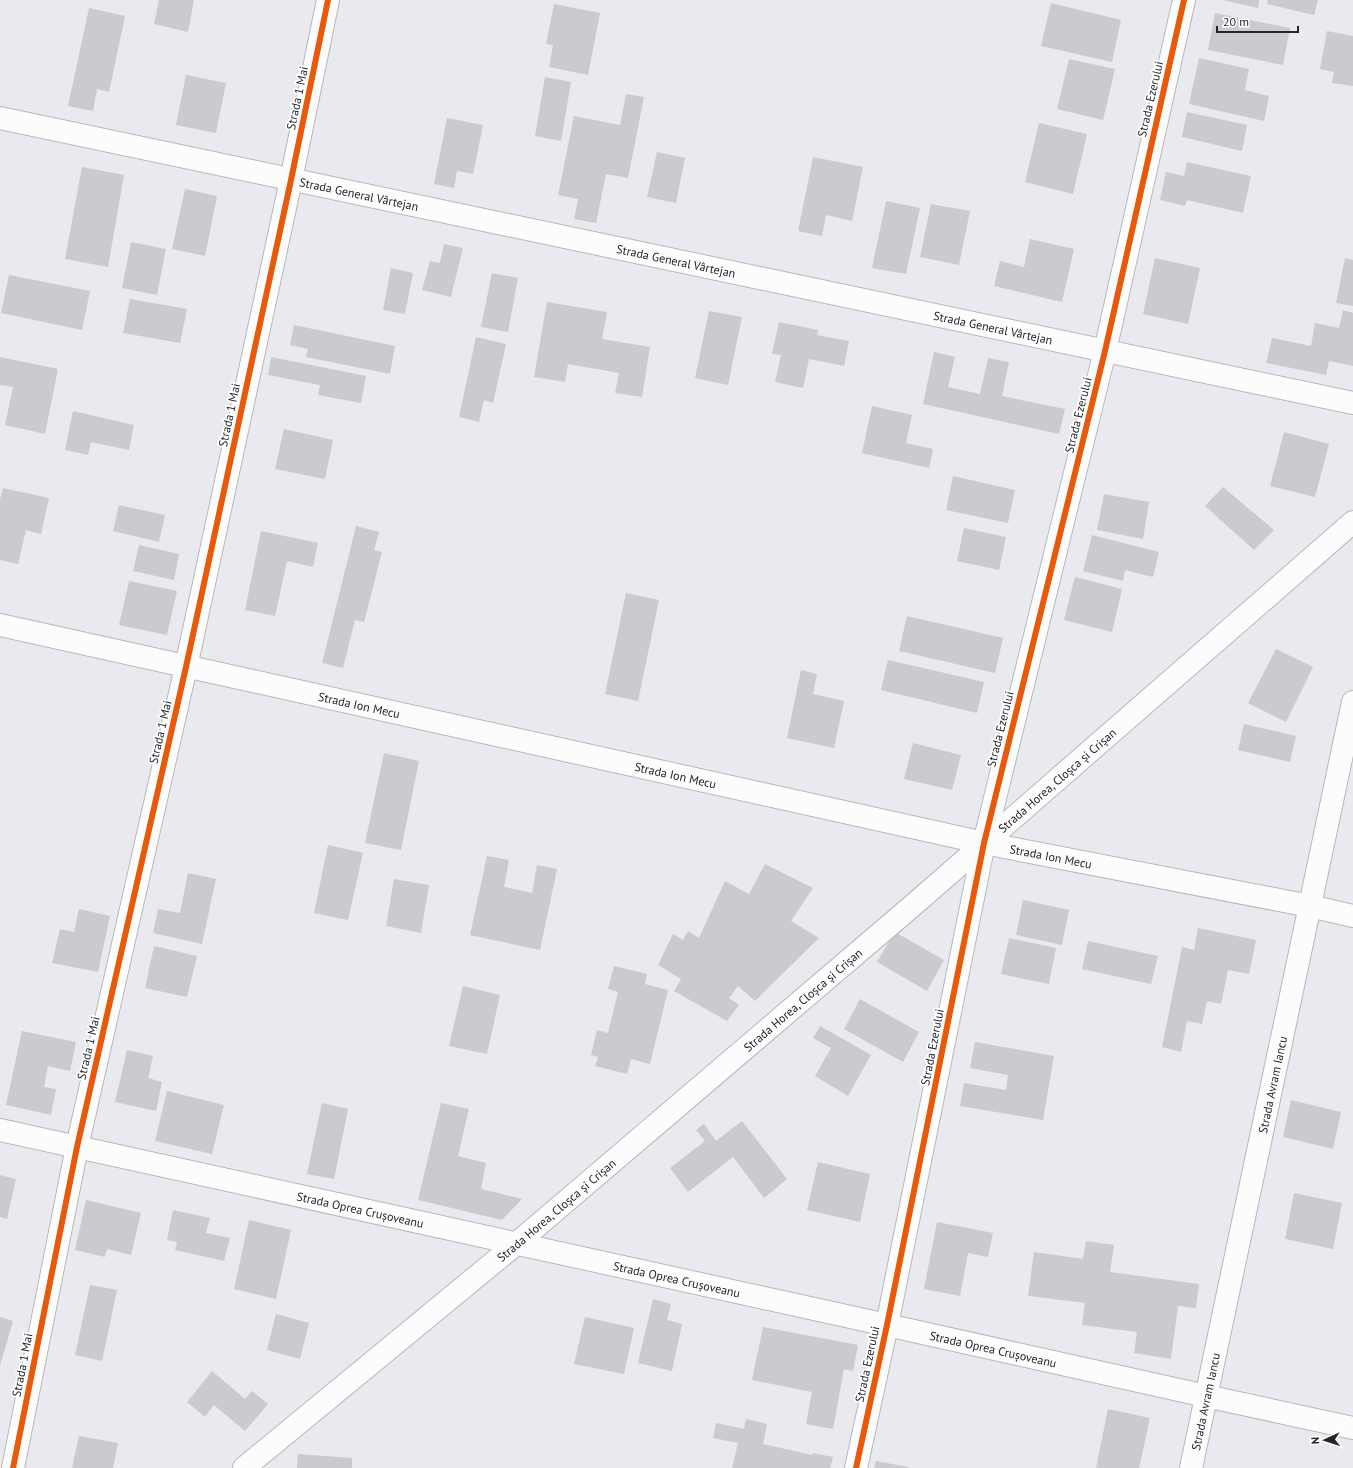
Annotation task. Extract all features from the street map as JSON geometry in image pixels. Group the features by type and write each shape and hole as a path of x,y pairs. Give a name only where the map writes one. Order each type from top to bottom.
{"street":[{"name":"Strada 1 Mai","path":"13,1468 77,1147 186,666 291,180 328,0"},
{"name":"Strada Ezerului","path":"856,1468 887,1325 984,843 1105,351 1184,0"},
{"name":"Strada General Vârtejan","path":"0,118 1353,403"},
{"name":"Strada Horea, Cloșca și Crișan","path":"244,1468 516,1244 984,843 1353,522"},
{"name":"Strada Ion Mecu","path":"0,625 984,843 1310,906 1353,916"},
{"name":"Strada Avram Iancu","path":"1191,1468 1353,702"},
{"name":"Strada Oprea Crușoveanu","path":"0,1130 1353,1428"}],"building":[{"path":"159,0 194,0 188,32 154,24"},
{"path":"1223,0 1259,0 1258,8"},
{"path":"1268,0 1318,0 1314,15 1267,4"},
{"path":"1051,3 1121,20 1112,62 1041,46"},
{"path":"554,4 600,13 588,75 549,67 553,45 546,44"},
{"path":"89,8 125,16 109,92 97,89 93,111 68,106"},
{"path":"1215,13 1290,28 1283,65 1208,50"},
{"path":"1327,31 1353,36 1353,86 1332,83 1334,72 1320,69"},
{"path":"1199,58 1249,69 1245,90 1269,96 1264,121 1189,104"},
{"path":"1069,59 1115,69 1103,120 1057,109"},
{"path":"186,75 226,83 216,133 176,125"},
{"path":"545,77 571,82 561,141 535,136"},
{"path":"626,94 644,97 628,178 606,174 596,223 574,219 578,199 558,195 574,116 620,125"},
{"path":"1187,112 1247,125 1242,151 1182,137"},
{"path":"447,118 483,125 473,174 457,171 454,188 434,184"},
{"path":"1039,123 1087,134 1073,194 1025,182"},
{"path":"657,152 685,158 676,203 647,197"},
{"path":"813,157 863,167 852,221 826,215 822,236 798,231"},
{"path":"1187,162 1251,176 1243,213 1187,200 1185,206 1160,200 1166,172 1184,176"},
{"path":"82,167 124,175 108,267 65,259"},
{"path":"185,189 217,196 205,256 172,249"},
{"path":"886,201 920,208 906,274 872,268"},
{"path":"931,204 970,211 959,265 920,257"},
{"path":"1030,239 1074,249 1062,302 994,286 1000,261 1024,267"},
{"path":"131,242 166,249 157,295 122,288"},
{"path":"444,244 463,248 451,297 422,290 430,261 440,263"},
{"path":"1155,258 1200,268 1188,324 1143,314"},
{"path":"1345,258 1353,260 1353,306 1336,303"},
{"path":"391,268 413,273 405,314 383,310"},
{"path":"492,273 518,278 508,332 481,327"},
{"path":"9,275 90,291 82,330 1,313"},
{"path":"130,299 187,309 180,343 123,333"},
{"path":"547,302 607,312 602,339 650,347 642,397 615,393 619,373 568,364 565,382 534,377"},
{"path":"1343,310 1353,313 1353,366 1329,361 1326,375 1266,363 1272,338 1311,346 1315,323 1339,328"},
{"path":"709,311 742,317 728,385 695,378"},
{"path":"779,322 818,330 817,335 849,341 844,366 809,359 803,388 775,382 781,355 772,354"},
{"path":"294,325 395,346 390,374 306,357 308,349 290,345"},
{"path":"476,337 506,344 493,403 484,400 479,422 459,417"},
{"path":"934,352 955,357 948,387 980,394 988,358 1009,362 1002,396 1065,409 1059,434 923,404"},
{"path":"0,357 58,369 45,434 5,425 13,387 0,385"},
{"path":"271,357 366,376 361,403 318,395 320,385 268,375"},
{"path":"872,406 912,415 906,443 933,449 929,468 862,453"},
{"path":"73,411 134,425 129,450 91,442 88,455 65,450"},
{"path":"284,429 333,440 325,479 275,469"},
{"path":"1284,432 1329,444 1315,497 1270,486"},
{"path":"953,476 1015,490 1008,523 946,510"},
{"path":"1223,487 1274,530 1254,550 1205,506"},
{"path":"3,488 49,498 41,534 26,530 18,564 0,560 0,499"},
{"path":"1104,494 1149,502 1143,539 1097,530"},
{"path":"119,505 165,515 159,542 113,531"},
{"path":"356,526 379,532 374,550 382,552 364,622 355,620 343,668 322,663"},
{"path":"964,528 1006,537 999,570 957,561"},
{"path":"261,531 318,543 313,567 287,561 275,616 245,610"},
{"path":"1092,535 1159,552 1153,577 1125,570 1123,581 1083,571"},
{"path":"139,545 179,554 174,580 133,571"},
{"path":"1075,577 1122,589 1112,632 1064,620"},
{"path":"129,581 177,591 167,635 119,625"},
{"path":"626,593 659,600 638,701 605,694"},
{"path":"907,616 1003,638 995,673 899,651"},
{"path":"1276,649 1313,667 1286,722 1248,703"},
{"path":"888,660 984,682 977,713 881,690"},
{"path":"801,670 817,674 813,694 844,701 834,748 787,738"},
{"path":"1244,724 1296,736 1290,762 1238,750"},
{"path":"913,743 961,755 952,790 904,779"},
{"path":"384,753 419,761 401,850 365,843"},
{"path":"328,845 363,853 348,920 314,913"},
{"path":"487,856 509,860 504,887 532,893 537,865 557,869 540,950 470,935"},
{"path":"765,864 813,888 791,921 819,938 755,1001 738,986 729,998 739,1005 727,1021 674,991 681,979 658,965 673,934 683,940 688,931 699,938 725,881 749,894"},
{"path":"188,873 216,879 202,944 153,933 158,909 180,913"},
{"path":"394,879 429,885 421,933 386,926"},
{"path":"1023,900 1069,910 1062,945 1016,935"},
{"path":"79,909 110,916 98,972 52,963 60,929 74,932"},
{"path":"1198,928 1256,940 1249,974 1228,970 1221,1004 1207,1001 1202,1024 1187,1021 1181,1052 1162,1047 1182,947 1194,950"},
{"path":"895,932 944,960 927,991 877,962"},
{"path":"1009,938 1056,948 1049,984 1001,974"},
{"path":"1088,941 1158,956 1151,984 1082,969"},
{"path":"154,946 197,956 187,997 145,988"},
{"path":"614,966 647,974 645,984 668,990 650,1064 631,1059 627,1074 595,1066 598,1057 591,1055 597,1030 608,1033 618,992 608,989"},
{"path":"463,986 500,995 487,1054 449,1046"},
{"path":"860,999 919,1032 903,1062 844,1029"},
{"path":"820,1026 871,1055 848,1096 815,1076 831,1048 813,1038"},
{"path":"22,1031 76,1042 70,1071 48,1066 44,1087 56,1089 51,1115 6,1105"},
{"path":"975,1042 1054,1056 1043,1120 960,1106 964,1083 1006,1090 1008,1075 970,1068"},
{"path":"127,1050 153,1056 148,1078 162,1082 156,1111 115,1102"},
{"path":"167,1091 224,1105 212,1154 155,1141"},
{"path":"1291,1100 1341,1112 1333,1149 1283,1137"},
{"path":"322,1103 348,1109 334,1179 307,1174"},
{"path":"441,1103 469,1109 458,1156 486,1163 481,1189 522,1199 502,1220 418,1200"},
{"path":"742,1121 787,1179 764,1198 733,1157 688,1192 670,1168 705,1141 696,1130 704,1124 716,1141"},
{"path":"818,1162 870,1174 860,1222 807,1210"},
{"path":"0,1175 16,1179 7,1219 0,1217"},
{"path":"1294,1193 1342,1203 1333,1249 1285,1239"},
{"path":"86,1200 141,1213 131,1255 107,1249 105,1257 75,1250"},
{"path":"173,1210 210,1218 206,1233 230,1238 224,1261 175,1250 177,1242 167,1240"},
{"path":"249,1220 291,1230 276,1299 234,1289"},
{"path":"937,1222 993,1233 988,1257 968,1253 960,1296 924,1289"},
{"path":"1086,1241 1114,1245 1110,1272 1199,1284 1196,1308 1178,1306 1171,1359 1134,1353 1137,1332 1082,1325 1085,1303 1028,1296 1034,1252 1083,1259"},
{"path":"90,1285 117,1290 102,1361 75,1355"},
{"path":"653,1299 671,1304 667,1320 682,1324 672,1371 638,1363"},
{"path":"276,1314 309,1323 300,1359 267,1350"},
{"path":"0,1317 13,1321 0,1366"},
{"path":"585,1317 634,1328 624,1374 574,1364"},
{"path":"763,1327 858,1345 853,1371 844,1369 833,1429 806,1424 812,1392 752,1380"},
{"path":"212,1371 245,1399 252,1391 268,1404 245,1431 214,1405 205,1417 187,1402"},
{"path":"1108,1409 1150,1418 1139,1468 1096,1468"},
{"path":"746,1419 767,1424 763,1444 812,1455 813,1453 833,1457 830,1468 732,1468 738,1443 713,1438 716,1423 744,1429"},
{"path":"79,1436 118,1443 113,1468 72,1468"},
{"path":"298,1454 352,1458 352,1468 297,1468"},
{"path":"876,1461 908,1467 908,1468 874,1468"}],"cycle path":[{"path":"13,1468 77,1147 186,667 291,180 328,0"},
{"path":"856,1468 887,1325 984,843 1105,351 1184,0"}]}
